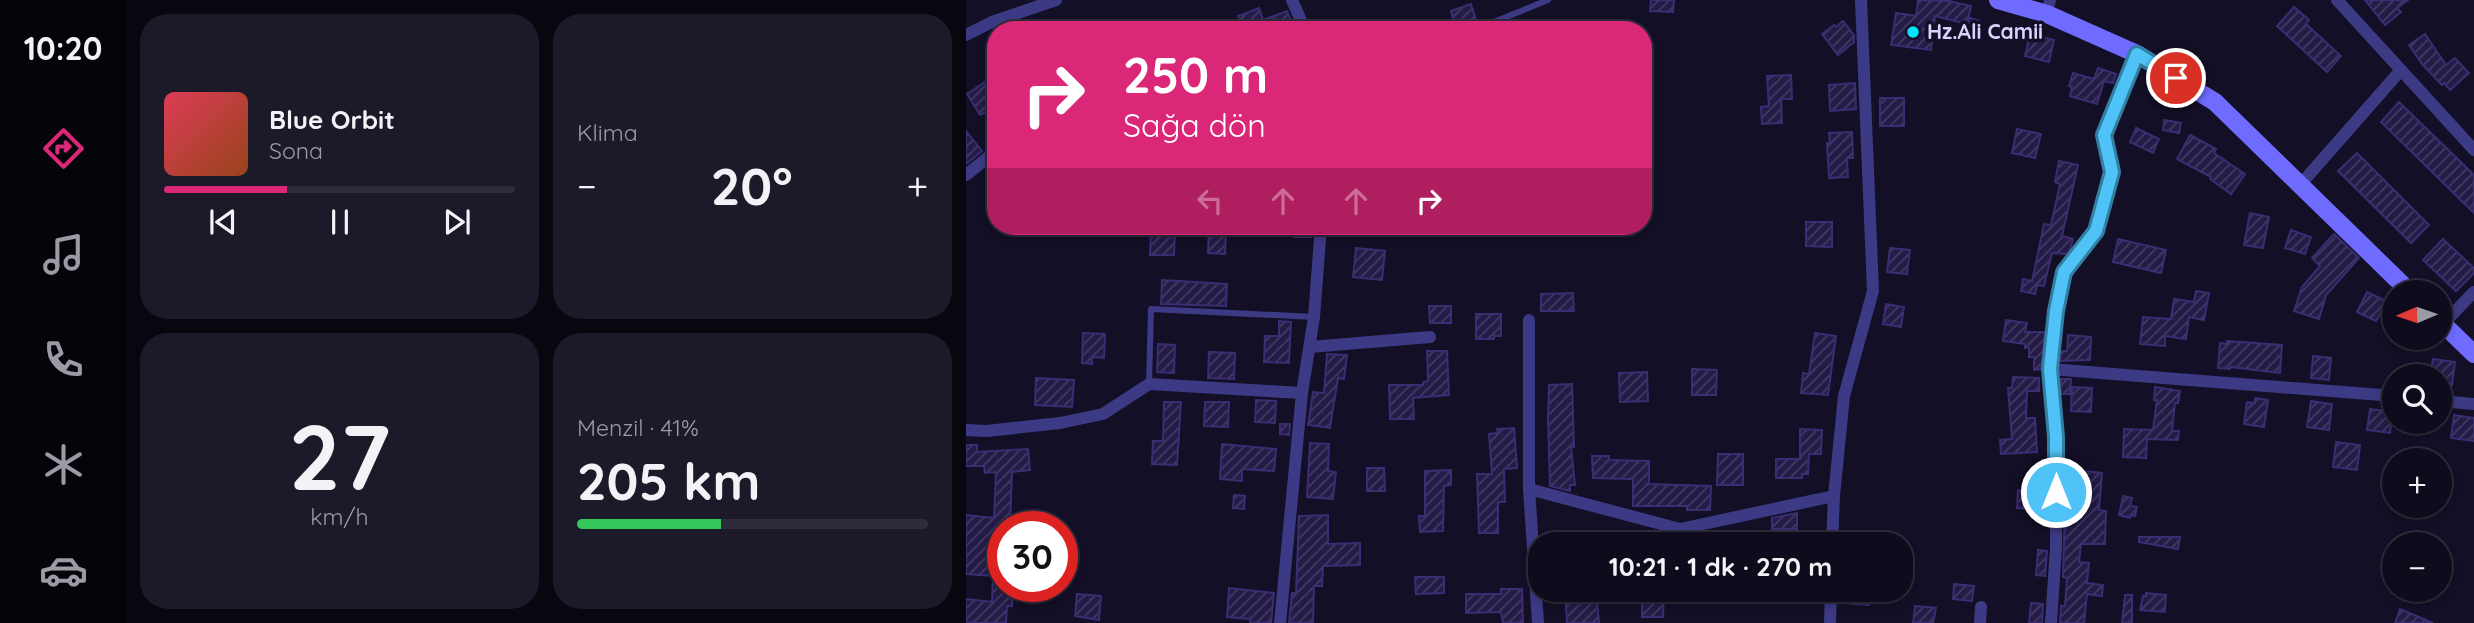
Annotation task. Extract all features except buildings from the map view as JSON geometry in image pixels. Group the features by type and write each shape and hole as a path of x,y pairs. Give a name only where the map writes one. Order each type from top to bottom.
{"street":[{"path":"995,21 1056,0"},
{"path":"1292,0 1301,21"},
{"path":"1832,532 1844,396 1873,290 1861,0"},
{"path":"1998,0 2049,7 2137,54 2215,102 2398,280"},
{"path":"2338,0 2474,150"},
{"path":"966,35 987,24"},
{"path":"2051,623 2056,547 2056,437 2050,369 2056,311 2064,272 2096,231 2112,172 2104,135 2137,54"},
{"path":"2300,185 2401,70"},
{"path":"966,175 987,158"},
{"path":"1280,623 1302,393 1314,317 1320,235"},
{"path":"2452,312 2474,292"},
{"path":"1529,320 1529,489 1538,623"},
{"path":"2452,333 2474,354"},
{"path":"1310,347 1430,337"},
{"path":"2050,369 2382,395"},
{"path":"966,430 987,431 1060,423 1102,414 1149,384 1302,393"},
{"path":"2452,402 2474,404"},
{"path":"1529,489 1680,529 1834,496"},
{"path":"1830,623 1831,602"},
{"path":"1980,623 1981,607"}],"lane":[{"path":"1496,21 1548,0"},
{"path":"1149,384 1151,309 1314,317"}],"place":[{"name":"Hz.Ali Camii","path":"1913,32"}],"route":[{"path":"2056,492 2056,437 2050,369 2056,311 2064,272 2096,231 2112,172 2104,135 2137,54 2176,78"}]}
